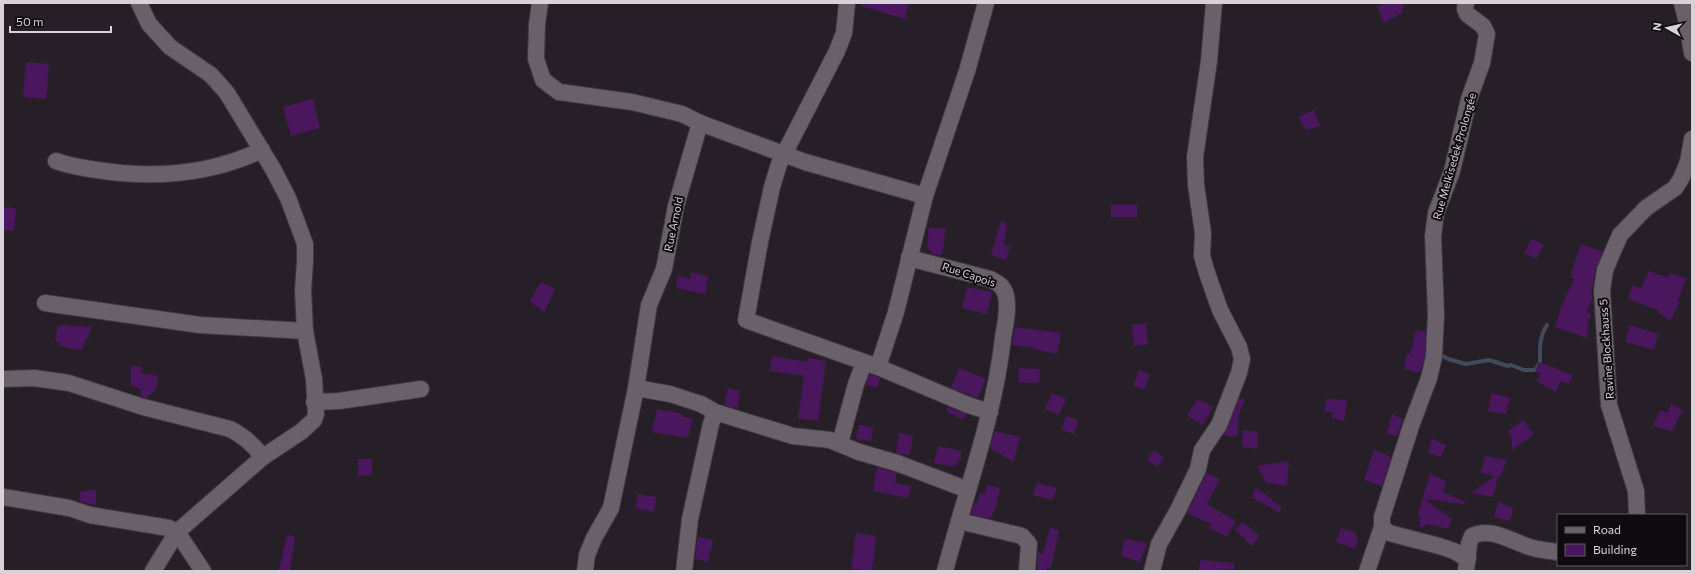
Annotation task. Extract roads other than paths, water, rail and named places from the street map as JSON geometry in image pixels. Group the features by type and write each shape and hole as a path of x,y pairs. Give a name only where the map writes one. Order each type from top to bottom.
{"street":[{"path":"139,3 148,24 170,47 211,75 227,93 262,150 288,198 304,244 305,262 303,290 305,331 314,379 314,402 316,414 314,420 302,431 263,457 177,532 153,571"},
{"path":"540,3 536,24 536,59 543,80 559,92 632,102 682,114 700,123 784,155 925,196"},
{"path":"847,3 844,33 837,51 779,164 772,187 746,320 871,365 968,405 990,412"},
{"path":"840,443 856,384 871,365 896,312 925,196 967,71 986,3"},
{"path":"1152,571 1159,544 1198,469 1202,450 1221,420 1239,373 1242,359 1238,347 1220,310 1202,256 1203,233 1196,185 1195,157 1210,54 1214,3"},
{"name":"Rue Melkisedek Prolongée","path":"1382,527 1382,517 1429,378 1434,358 1436,314 1433,236 1436,213 1452,171 1469,99 1482,63 1487,34 1483,26 1467,14 1465,9 1466,3"},
{"path":"1682,3 1692,53"},
{"name":"Rue Arnold","path":"585,571 589,549 611,508 636,388 650,305 664,269 676,206 700,123"},
{"name":"Ravine Blockhauss 5","path":"1637,514 1636,491 1609,405 1602,290 1605,270 1620,235 1646,208 1675,188 1681,180 1688,162 1692,139"},
{"path":"56,161 65,165 120,174 181,174 215,168 240,160 262,150"},
{"name":"Rue Capois","path":"909,258 990,279 1001,284 1006,296 1006,316 1000,363 990,412 945,571"},
{"path":"45,303 200,325 305,331"},
{"path":"3,379 34,378 69,383 143,407 230,429 242,435 254,444 263,457"},
{"path":"636,388 670,394 701,404 715,412 793,436 830,440 840,443 859,452 898,463 968,490"},
{"path":"314,402 339,401 421,389"},
{"path":"684,571 690,520 715,412"},
{"path":"3,497 69,508 90,515 169,528 177,532 203,571"},
{"path":"959,521 1022,536 1029,544 1027,571"},
{"path":"1367,571 1382,527 1389,532 1454,551 1467,565"},
{"path":"1467,565 1469,544 1472,536 1480,532 1489,532 1533,548 1557,552"}],"waterway":[{"path":"1439,354 1448,359 1466,364 1489,360 1508,366 1511,365 1524,370 1535,370 1540,363 1541,339 1547,325"}]}
